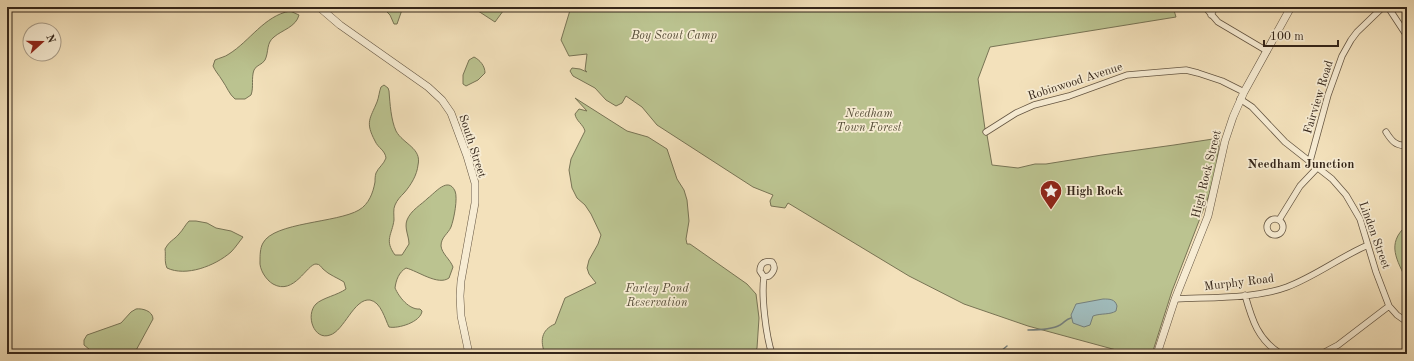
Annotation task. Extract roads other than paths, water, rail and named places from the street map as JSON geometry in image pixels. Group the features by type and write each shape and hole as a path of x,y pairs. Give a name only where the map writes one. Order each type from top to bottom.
{"street":[{"name":"South Street","path":"319,7 340,25 428,87 442,100 451,113 467,156 474,183 475,204 461,280 460,296 461,316 469,354"},
{"path":"1206,7 1218,22 1267,51"},
{"path":"1211,15 1215,7"},
{"name":"High Rock Street","path":"1157,354 1175,299 1208,216 1225,141 1233,117 1240,99 1291,7"},
{"name":"Fairview Road","path":"1310,161 1328,95 1342,56 1357,32 1383,7"},
{"path":"1388,7 1407,36"},
{"name":"Robinwood Avenue","path":"986,132 1016,113 1034,105 1080,92 1128,75 1182,70 1190,71 1222,81 1244,92"},
{"name":"Linden Street","path":"1240,99 1252,107 1285,142 1318,167 1339,186 1350,200 1358,215 1389,306 1397,315 1407,322"},
{"path":"1386,132 1394,143 1407,145"},
{"path":"1279,220 1300,186 1318,167"},
{"name":"Murphy Road","path":"1175,299 1245,295 1275,290 1294,284 1319,272 1368,245"},
{"path":"764,277 763,289 767,336 772,354"},
{"path":"1245,295 1261,337 1272,348 1281,354"},
{"path":"1321,354 1338,345 1389,306"}],"water":[{"path":"1110,299 1114,301 1117,306 1116,311 1093,316 1090,325 1084,327 1073,323 1071,315 1076,304"}],"waterway":[{"path":"1028,330 1053,328 1071,318"},
{"path":"991,351 1001,351 1007,346"}],"place":[{"name":"High Rock","path":"1051,210"}],"district":[{"name":"Needham Junction","path":"1301,163"}],"park label":[{"name":"Boy Scout Camp","path":"674,35"},
{"name":"Needham Town Forest","path":"869,120"},
{"name":"Farley Pond Reservation","path":"657,295"}]}
